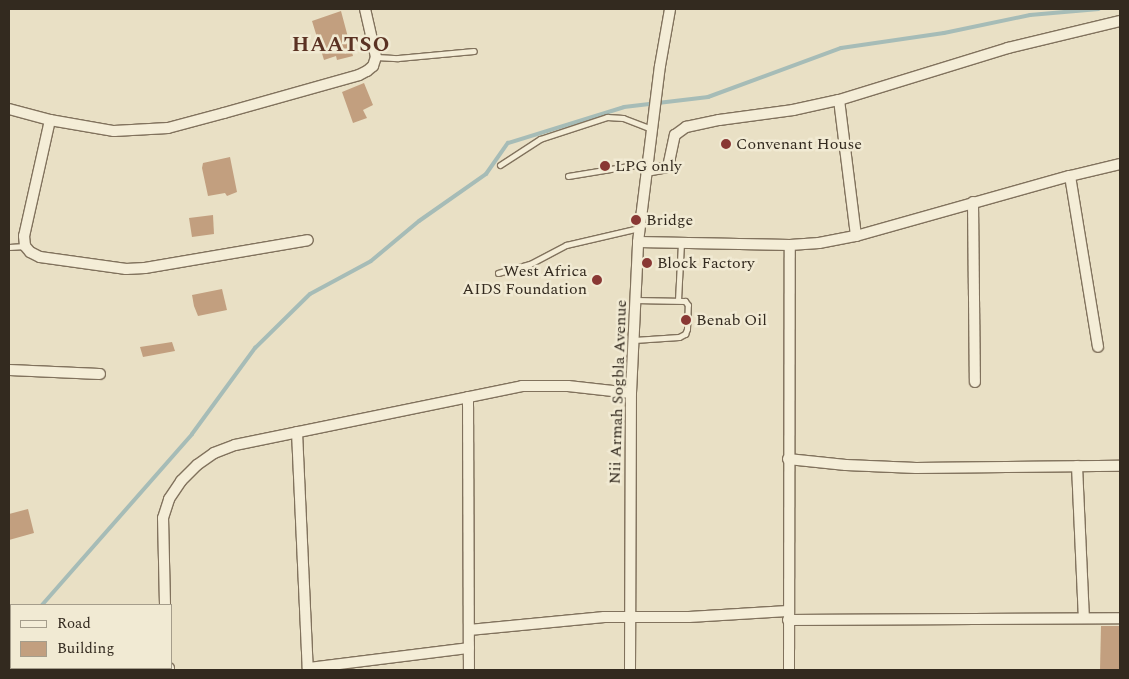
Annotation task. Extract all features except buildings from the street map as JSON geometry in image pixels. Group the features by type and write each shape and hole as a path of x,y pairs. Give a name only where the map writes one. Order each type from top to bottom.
{"street":[{"path":"9,109 50,120 114,131 168,128 359,75 373,66 376,57 365,9"},
{"name":"Nii Armah Sogbla Avenue","path":"630,670 631,392 638,242 660,66 670,9"},
{"path":"647,167 668,167 675,135 686,127 720,120 793,110 839,100 1008,48 1120,21"},
{"path":"839,100 856,236"},
{"path":"50,120 24,236 25,246 30,252 40,257 126,269 145,268 308,240"},
{"path":"638,242 790,245 819,243 856,236 973,202 1120,164"},
{"path":"1070,176 1098,347"},
{"path":"973,202 975,382"},
{"path":"790,245 788,459 790,670"},
{"path":"9,370 100,374"},
{"path":"165,604 163,518 169,499 181,481 197,465 214,453 235,445 522,386 568,386 631,392"},
{"path":"468,396 469,670"},
{"path":"298,432 308,669 469,648"},
{"path":"788,459 846,465 916,468 1120,466"},
{"path":"1077,466 1084,618"},
{"path":"470,630 549,621 630,617 788,615 1120,618"}],"lane":[{"path":"376,57 398,58 474,51"},
{"path":"500,165 540,138 608,117 623,118 652,129"},
{"path":"568,176 647,167"},
{"path":"498,273 530,264 566,245 640,228"},
{"path":"678,300 681,243"},
{"path":"9,247 25,246"},
{"path":"633,340 679,337 687,329 688,304 678,300 635,300"}],"waterway":[{"path":"43,604 192,434 255,348 310,294 371,261 419,221 486,174 508,143 624,107 708,97 841,48 944,33 1030,15 1099,9"}],"place":[{"name":"Convenant House","path":"726,144"},
{"name":"LPG only","path":"605,166"},
{"name":"Bridge","path":"636,220"},
{"name":"Block Factory","path":"647,263"},
{"name":"West Africa AIDS Foundation","path":"597,280"},
{"name":"Benab Oil","path":"686,320"}],"district":[{"name":"HAATSO","path":"341,45"}]}
